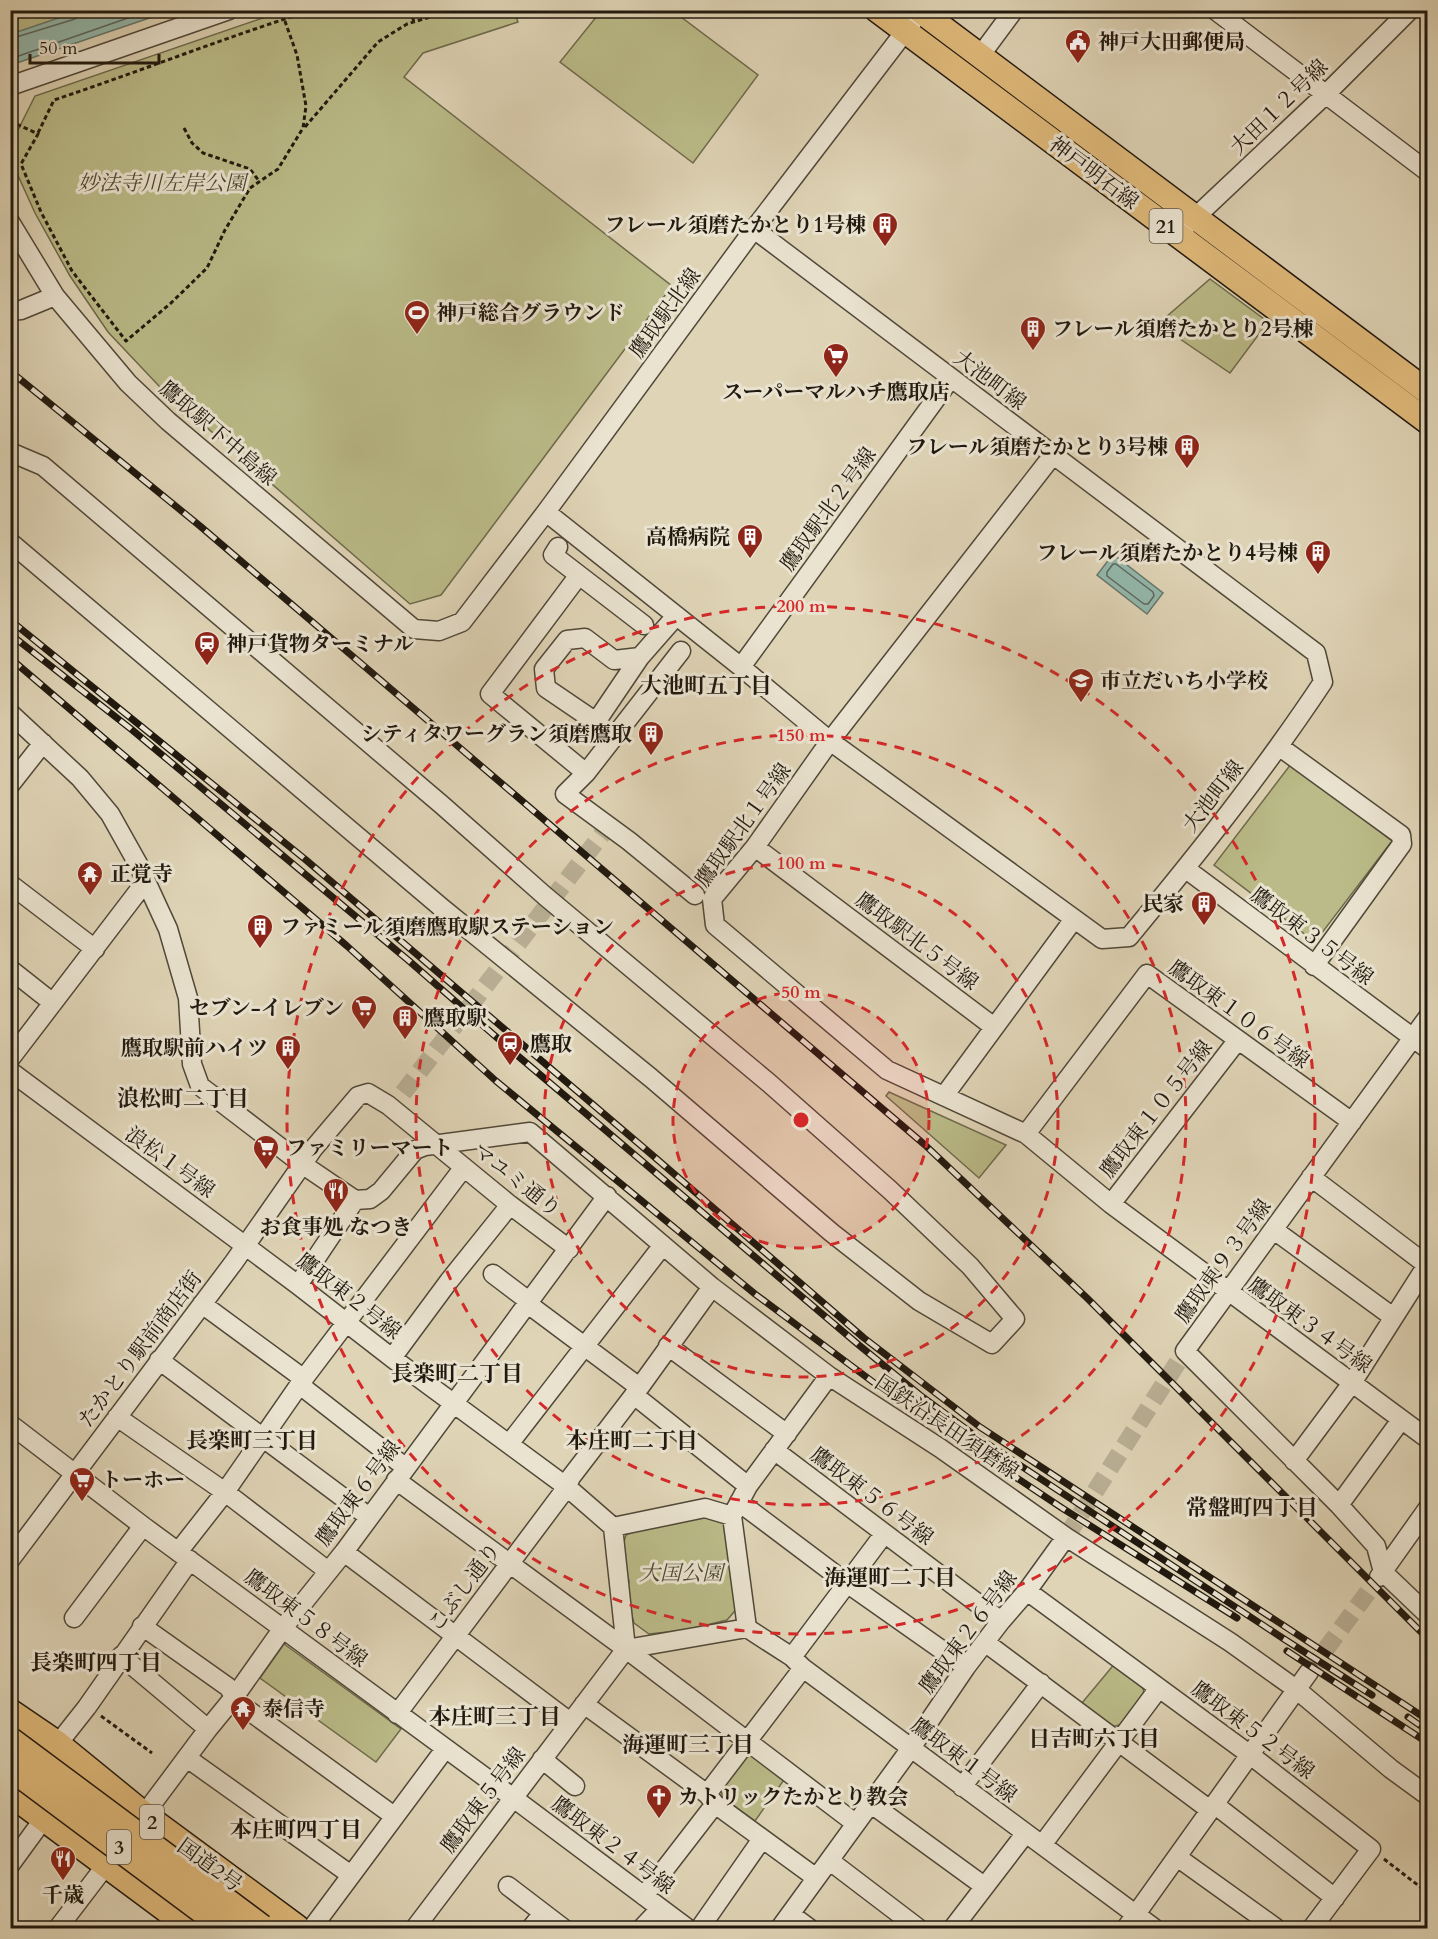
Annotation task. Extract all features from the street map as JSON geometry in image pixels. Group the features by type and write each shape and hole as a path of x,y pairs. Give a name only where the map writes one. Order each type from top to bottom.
{"highway":[{"name":"国道2号","path":"10,1713 57,1745 144,1816 296,1929"},
{"name":"3","path":"10,1741 261,1929"},
{"name":"3","path":"10,1766 227,1929"},
{"path":"10,1792 106,1864 181,1925"}],"main road":[{"name":"神戸明石線","path":"877,10 1428,422"},
{"name":"神戸明石線","path":"920,11 1428,392"}],"street":[{"path":"10,86 229,10"},
{"path":"980,56 1014,10"},
{"path":"1215,10 1428,172"},
{"name":"大田１２号線","path":"1177,234 1326,94 1410,10"},
{"name":"鷹取駅北線","path":"439,631 462,622 546,512 754,229 920,11"},
{"name":"鷹取駅下中島線","path":"10,222 55,296 128,383 168,421 414,628 439,631"},
{"name":"大池町線","path":"546,512 830,741 1102,939 1129,937 1186,869 1280,747 1323,682 1316,653 754,229"},
{"path":"10,311 21,310 55,296"},
{"name":"鷹取駅北２号線","path":"741,667 951,378"},
{"path":"10,452 43,466 442,805 545,896 770,1083 890,1190 970,1266 1015,1319 992,1344 919,1301 832,1233 651,1078 433,901 10,542"},
{"name":"鷹取駅北１号線","path":"1026,1134 887,1070 715,925 712,899 755,847 830,741 1053,455"},
{"path":"558,547 553,555 644,625"},
{"path":"579,575 490,694 586,773"},
{"path":"640,657 614,660 585,638 567,640 544,669 546,688 596,722 640,657 676,616"},
{"path":"680,651 586,773 565,794 606,830 695,895"},
{"path":"10,713 80,778 110,814 146,881 168,929 188,998 192,1064 200,1086 302,1164 356,1200 298,1285"},
{"path":"10,785 43,743"},
{"path":"1280,747 1401,835 1402,844 1314,966"},
{"name":"鷹取駅北５号線","path":"755,847 994,1027"},
{"name":"鷹取東３５号線","path":"1186,869 1412,1038"},
{"path":"10,1059 146,881"},
{"path":"13,891 95,949"},
{"path":"944,1096 1074,919"},
{"path":"10,969 53,1003"},
{"name":"鷹取東１０６号線","path":"1026,1134 1147,974 1352,1122"},
{"name":"鷹取東９３号線","path":"1428,1017 1185,1351 1340,1505 1376,1546 1381,1575 1428,1615"},
{"path":"1412,1038 1428,1049"},
{"name":"鷹取東１０５号線","path":"1111,1204 1237,1041"},
{"name":"浪松１号線","path":"10,1071 245,1246"},
{"path":"302,1164 358,1096 368,1093 388,1105 438,1144"},
{"name":"国鉄沿長田須磨線","path":"356,1200 370,1199 381,1191 415,1150 425,1146 530,1132 712,1287 829,1376 940,1448 1066,1537 1230,1641 1296,1689 1391,1769 1428,1796"},
{"name":"鷹取東３４号線","path":"1026,1134 1111,1204 1428,1439"},
{"name":"マユミ通り","path":"438,1144 510,1205 569,1249"},
{"name":"たかとり駅前商店街","path":"10,1560 245,1246 302,1164"},
{"path":"57,1745 87,1707 142,1626 225,1492 302,1381 464,1167"},
{"path":"1294,1461 1352,1383 1427,1265 1311,1177"},
{"name":"鷹取東６号線","path":"58,1929 235,1696 282,1628 344,1552 607,1196"},
{"path":"392,1358 449,1281 510,1205"},
{"path":"1274,1230 1393,1317"},
{"path":"509,1444 663,1245"},
{"name":"鷹取東２号線","path":"245,1246 567,1487 613,1527"},
{"path":"493,1274 529,1303 590,1342 740,1501 848,1584 966,1667"},
{"name":"こぶし通り","path":"397,1714 567,1487 571,1477 712,1287"},
{"path":"202,1304 300,1376 305,1389 400,1474 509,1565 626,1649 855,1823"},
{"path":"668,1346 787,1434"},
{"path":"159,1360 369,1517"},
{"path":"626,1649 747,1628 740,1501 774,1450 829,1376"},
{"path":"117,1417 225,1492 328,1571"},
{"path":"1340,1505 1401,1420"},
{"name":"鷹取東５８号線","path":"10,1424 143,1526 512,1797"},
{"name":"鷹取東５６号線","path":"774,1450 1001,1621"},
{"path":"626,1649 613,1527 740,1501"},
{"path":"1381,1575 1420,1534 1428,1508"},
{"path":"74,1618 143,1526"},
{"path":"644,1896 711,1799 848,1584 884,1534"},
{"name":"鷹取東２６号線","path":"785,1921 911,1748 966,1667 1027,1591 1066,1537"},
{"path":"344,1552 570,1722"},
{"name":"鷹取東５２号線","path":"1027,1591 1249,1754 1371,1849"},
{"path":"142,1626 228,1687 241,1705 394,1816"},
{"name":"鷹取東１号線","path":"747,1628 798,1662 1042,1845 1131,1922 1154,1929"},
{"path":"986,1643 1335,1898"},
{"name":"鷹取東５号線","path":"415,1929 512,1797 626,1649"},
{"path":"121,1656 208,1729"},
{"path":"1131,1922 1309,1672"},
{"path":"962,1787 1041,1683"},
{"path":"1042,1845 1159,1688"},
{"path":"585,1704 815,1877"},
{"path":"312,1929 446,1749"},
{"path":"187,1758 351,1875"},
{"path":"542,1759 575,1786"},
{"name":"鷹取東２４号線","path":"512,1797 687,1929"},
{"path":"870,1803 984,1886"},
{"path":"10,1865 45,1817"},
{"path":"952,1929 1025,1834"},
{"path":"700,1929 762,1839"},
{"path":"1312,1929 1371,1849"},
{"path":"1177,1857 1276,1929"},
{"path":"830,1861 918,1929"},
{"path":"508,1886 563,1929"},
{"path":"642,1929 660,1909"},
{"path":"531,1929 543,1913"},
{"path":"785,1921 809,1929"}],"path":[{"path":"281,10 299,66 306,106 303,128"},
{"path":"126,341 72,271 41,212 21,164 54,100 313,10"},
{"path":"410,10 414,22"},
{"path":"121,345 171,303 207,268 225,230 250,188 278,169 303,128 378,42 407,24 453,10"},
{"path":"10,121 38,133"},
{"path":"184,128 192,143 203,153 250,169 260,181"},
{"path":"87,1707 152,1753"},
{"path":"1371,1849 1428,1893"}],"green space":[{"path":"11,10 93,11 11,38"},
{"name":"神戸総合グラウンド","path":"286,10 514,11 518,22 423,53 404,77 672,286 441,595 410,604 159,386 108,332 70,276 35,213 11,160 11,144 35,96"},
{"path":"601,11 673,11 758,75 693,163 560,62"},
{"path":"1210,279 1268,322 1230,373 1158,324"},
{"path":"1291,764 1392,841 1315,942 1214,865"},
{"path":"889,1092 1006,1145 979,1178 886,1096"},
{"name":"大国公園","path":"707,1514 727,1525 739,1606 727,1620 686,1630 649,1634 634,1623 626,1597 629,1581 621,1551 626,1535 648,1525"},
{"path":"284,1644 401,1729 376,1762 260,1678"},
{"path":"1116,1662 1141,1683 1144,1692 1123,1724 1112,1727 1082,1703"},
{"path":"744,1755 755,1755 786,1777 755,1821 722,1797 721,1788"}],"water":[{"path":"82,10 170,11 11,65 11,34"},
{"path":"1113,554 1163,593 1147,614 1097,575"}],"tunnel":[{"path":"403,1093 603,833"},
{"path":"1066,1537 1185,1351"},
{"path":"1309,1672 1379,1577"}],"railway":[{"path":"10,371 200,526 925,1145 1087,1298 1428,1639"},
{"path":"10,620 306,860 864,1338 980,1427 1428,1720"},
{"path":"10,634 131,729 408,960 518,1056 920,1395 977,1437 1372,1695"},
{"path":"10,658 347,946 496,1081 755,1294 877,1385 1062,1508 1237,1618"},
{"path":"1287,1651 1428,1743"},
{"path":"1408,1717 1428,1731"}],"place":[{"name":"神戸大田郵便局","path":"1078,65"},
{"name":"フレール須磨たかとり1号棟","path":"885,248"},
{"name":"神戸総合グラウンド","path":"417,336"},
{"name":"フレール須磨たかとり2号棟","path":"1033,352"},
{"name":"スーパーマルハチ鷹取店","path":"836,379"},
{"name":"フレール須磨たかとり3号棟","path":"1187,470"},
{"name":"高橋病院","path":"750,560"},
{"name":"フレール須磨たかとり4号棟","path":"1318,576"},
{"name":"神戸貨物ターミナル","path":"207,667"},
{"name":"市立だいち小学校","path":"1081,704"},
{"name":"シティタワーグラン須磨鷹取","path":"651,757"},
{"name":"正覚寺","path":"90,897"},
{"name":"民家","path":"1204,927"},
{"name":"ファミール須磨鷹取駅ステーション","path":"260,950"},
{"name":"セブン-イレブン","path":"364,1031"},
{"name":"鷹取駅","path":"405,1041"},
{"name":"鷹取","path":"510,1067"},
{"name":"鷹取駅前ハイツ","path":"288,1071"},
{"name":"ファミリーマート","path":"266,1171"},
{"name":"お食事処 なつき","path":"336,1214"},
{"name":"トーホー","path":"82,1503"},
{"name":"泰信寺","path":"243,1732"},
{"name":"カトリックたかとり教会","path":"659,1820"},
{"name":"千歳","path":"63,1882"}],"district":[{"name":"大池町五丁目","path":"706,685"},
{"name":"浪松町二丁目","path":"183,1098"},
{"name":"長楽町二丁目","path":"457,1373"},
{"name":"長楽町三丁目","path":"252,1440"},
{"name":"本庄町二丁目","path":"632,1440"},
{"name":"常盤町四丁目","path":"1252,1507"},
{"name":"海運町二丁目","path":"890,1577"},
{"name":"長楽町四丁目","path":"96,1662"},
{"name":"本庄町三丁目","path":"495,1716"},
{"name":"日吉町六丁目","path":"1094,1738"},
{"name":"海運町三丁目","path":"688,1744"},
{"name":"本庄町四丁目","path":"296,1829"}],"park label":[{"name":"妙法寺川左岸公園","path":"162,183"}]}
